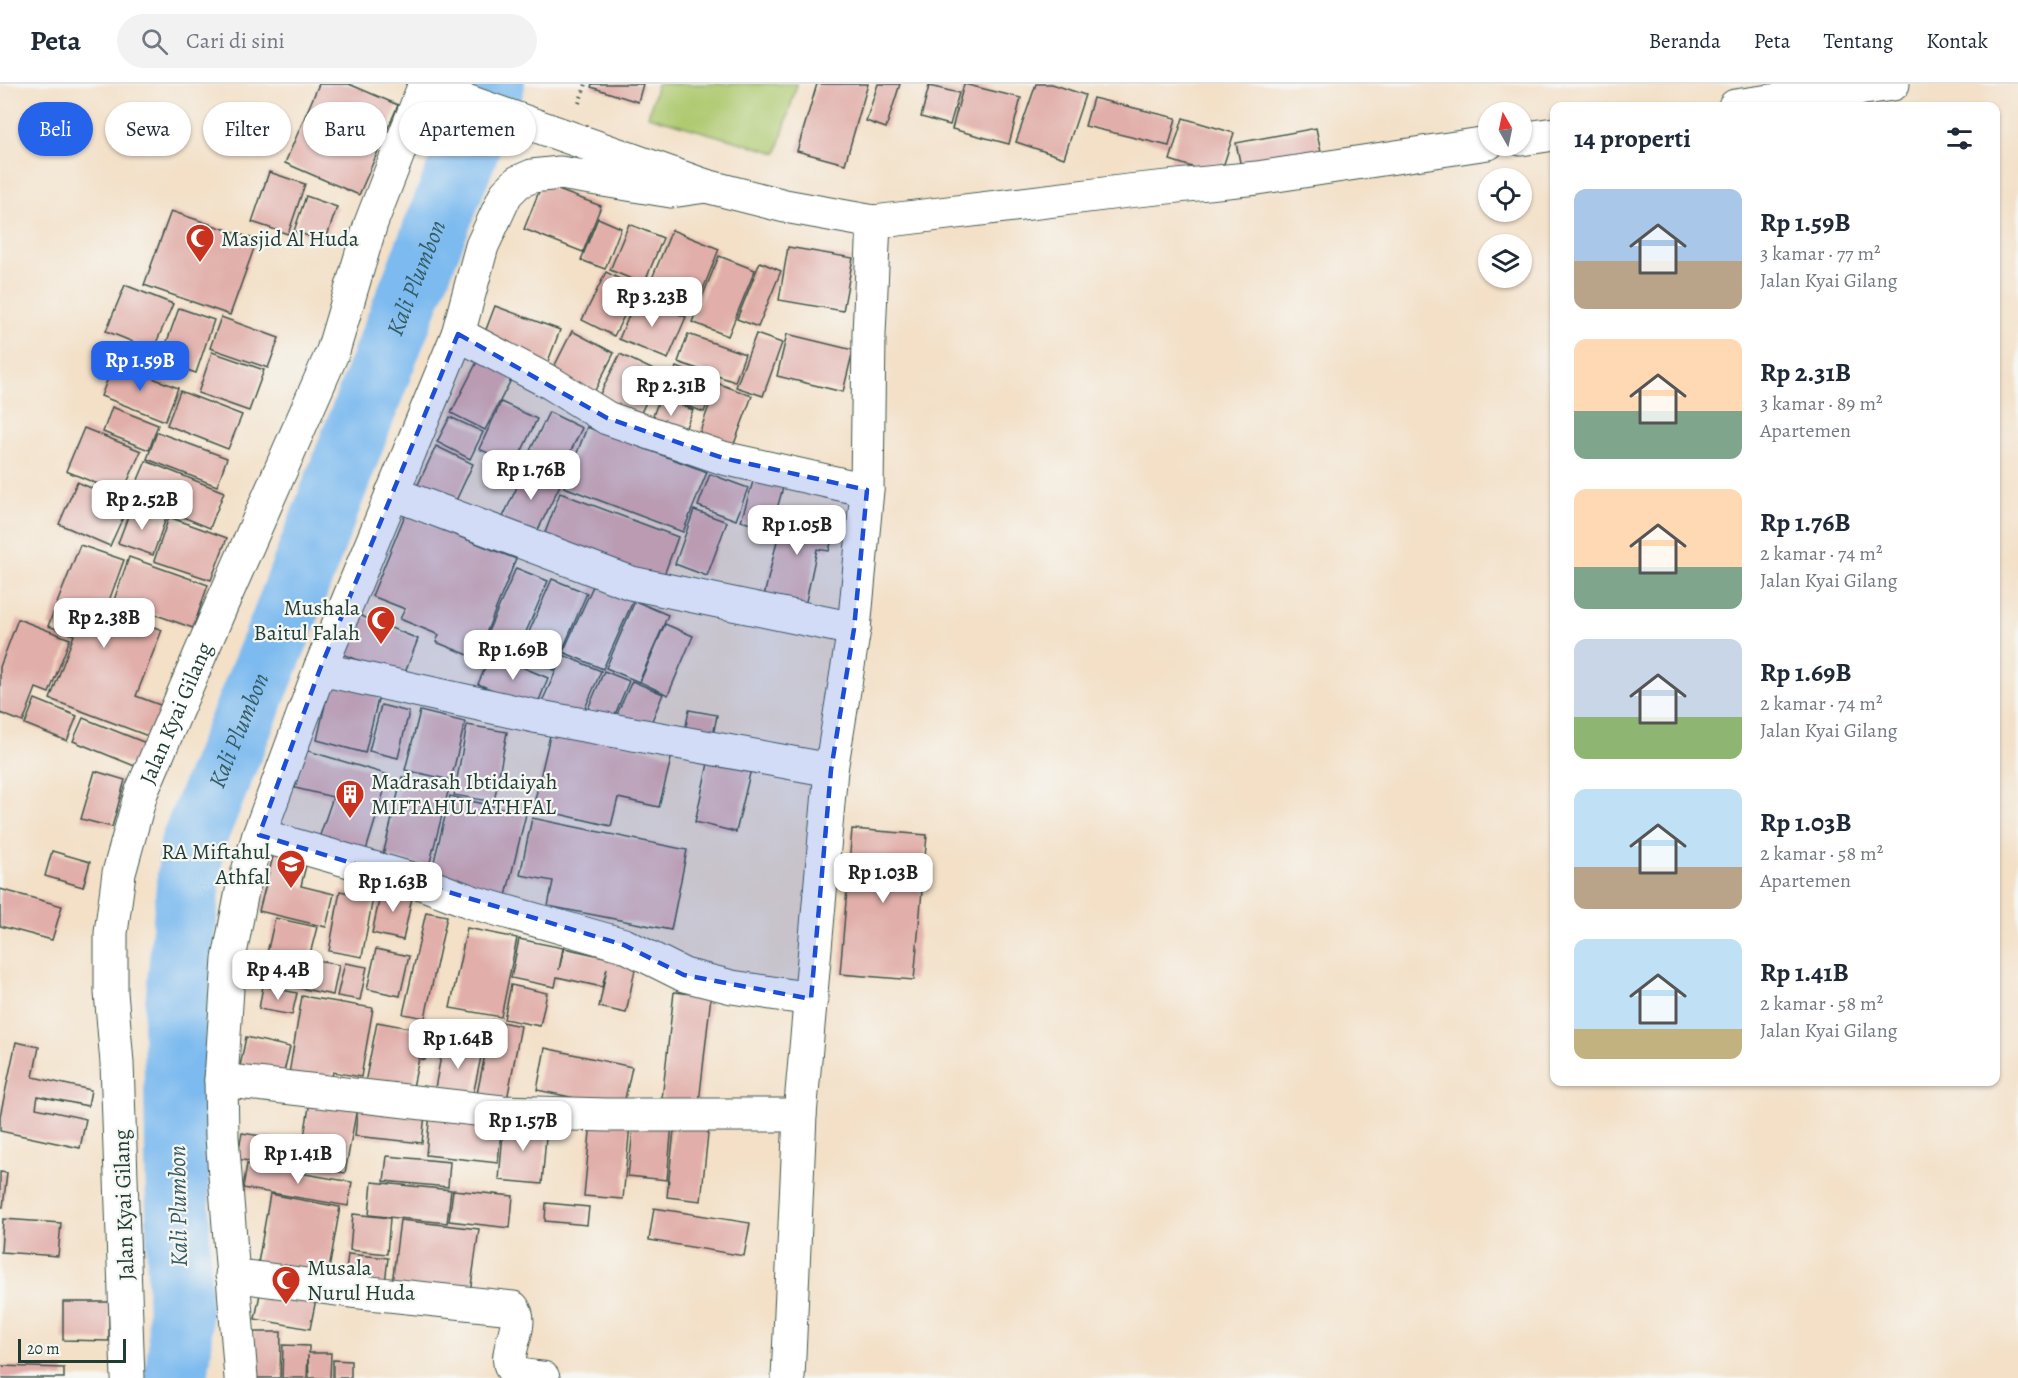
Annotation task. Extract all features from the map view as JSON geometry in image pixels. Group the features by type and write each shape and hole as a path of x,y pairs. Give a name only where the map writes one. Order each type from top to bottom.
{"street":[{"path":"1764,102 1893,84"},
{"path":"429,87 706,186 785,206 874,222 1128,191 1257,178 1478,145"},
{"name":"Jalan Kyai Gilang","path":"128,1378 118,1075 111,992 111,933 119,873 141,793 220,606 333,351 371,224 429,87"},
{"path":"1532,137 1550,135"},
{"path":"241,1378 222,1137 222,1080 229,959 242,891 259,835 320,669 458,334 482,246 506,194 518,182 532,176 560,172 671,191 706,186"},
{"path":"788,1378 800,1115 810,999 831,770 854,629 867,490 869,334 874,222"},
{"path":"458,334 551,383 607,418 723,458 867,490"},
{"path":"392,493 631,583 854,629"},
{"path":"320,669 534,716 831,770"},
{"path":"259,835 408,878 472,902 624,945 684,975 732,987 810,999"},
{"path":"222,1080 502,1112 607,1115 800,1115"},
{"path":"232,1275 351,1291 513,1308 519,1320 509,1357 510,1364 520,1375 543,1378"}],"highlighted area":[{"path":"458,334 607,418 723,458 867,490 854,629 831,770 811,999 684,975 624,945 259,835 320,669"}],"green space":[{"path":"657,84 797,84 777,153 648,116"}],"building":[{"path":"319,84 349,84 398,105 387,130 387,102 311,102"},
{"path":"592,84 643,84 638,102 591,87"},
{"path":"817,84 868,84 845,164 797,151"},
{"path":"878,84 900,84 886,128 866,121"},
{"path":"964,84 1021,98 1009,144 952,129"},
{"path":"1036,84 1052,84 1085,95 1064,158 1016,142"},
{"path":"929,86 959,93 950,125 921,117"},
{"path":"1093,98 1176,118 1169,146 1085,126"},
{"path":"1183,118 1234,133 1220,176 1170,160"},
{"path":"303,121 303,156 376,156 359,195 285,163 288,156 291,156 291,149"},
{"path":"1316,128 1322,157 1242,172 1236,143"},
{"path":"269,172 305,184 288,234 252,222"},
{"path":"542,184 601,206 583,252 524,229"},
{"path":"306,196 337,207 325,242 294,231"},
{"name":"Masjid Al Huda","path":"171,211 257,240 230,315 144,285"},
{"path":"598,218 621,228 605,269 581,260"},
{"path":"629,224 663,238 644,284 610,270"},
{"path":"672,230 719,249 696,307 648,288"},
{"path":"788,247 853,258 843,311 779,300"},
{"path":"719,256 755,270 728,336 692,322"},
{"path":"760,262 781,271 758,327 737,319"},
{"path":"606,272 638,288 614,336 582,320"},
{"path":"125,285 173,304 153,350 106,331"},
{"path":"637,297 686,317 668,359 619,339"},
{"path":"495,306 560,330 547,364 482,340"},
{"path":"179,308 214,320 196,373 160,361"},
{"path":"221,317 279,338 268,368 210,348"},
{"path":"572,331 614,353 591,398 549,377"},
{"path":"688,334 745,354 735,382 678,362"},
{"path":"756,334 782,343 763,396 736,387"},
{"path":"787,334 853,350 843,392 777,376"},
{"path":"212,352 264,370 249,411 198,393"},
{"path":"481,354 515,372 485,430 451,413"},
{"path":"620,354 660,373 635,425 594,406"},
{"path":"114,363 178,388 165,421 101,396"},
{"path":"676,367 716,381 704,412 665,398"},
{"path":"717,383 752,396 731,452 697,440"},
{"path":"180,391 242,415 228,449 167,425"},
{"path":"660,397 693,410 682,437 650,424"},
{"path":"501,402 537,419 515,465 479,449"},
{"path":"112,407 158,425 149,450 103,432"},
{"path":"549,412 582,428 558,477 525,461"},
{"path":"450,417 483,432 470,459 437,442"},
{"path":"587,427 707,472 683,532 564,487"},
{"path":"84,428 141,451 122,494 66,471"},
{"path":"157,432 227,458 217,486 147,459"},
{"path":"436,446 473,464 452,509 415,491"},
{"path":"146,461 224,492 210,528 131,496"},
{"path":"527,466 561,483 535,536 501,521"},
{"path":"710,474 748,488 736,520 698,506"},
{"path":"755,475 784,484 771,530 741,521"},
{"path":"77,482 129,504 110,546 59,524"},
{"path":"560,493 678,537 660,586 542,541"},
{"path":"132,506 166,518 153,555 118,543"},
{"path":"694,510 727,522 707,576 675,564"},
{"path":"784,511 836,522 829,551 817,549 805,606 764,596"},
{"path":"405,515 516,559 476,658 436,642 439,635 400,619 405,609 372,596"},
{"path":"169,517 227,538 211,580 154,561"},
{"path":"80,545 124,560 106,609 162,630 136,696 168,708 156,739 50,699 74,635 48,626"},
{"path":"129,557 208,585 193,628 114,600"},
{"path":"516,568 548,581 519,648 487,634"},
{"path":"552,579 587,593 554,670 519,655"},
{"path":"594,584 633,601 603,669 563,652"},
{"path":"635,601 668,615 639,682 606,668"},
{"name":"Mushala Baitul Falah","path":"359,615 418,639 403,678 343,654"},
{"path":"18,619 70,639 49,693 36,688 23,722 0,713 0,667"},
{"path":"665,624 693,636 668,695 640,682"},
{"path":"491,654 548,678 536,708 478,684"},
{"path":"563,655 601,671 580,720 541,704"},
{"path":"604,671 629,681 613,719 588,709"},
{"path":"632,681 663,694 649,728 617,714"},
{"path":"330,683 379,695 365,753 317,740"},
{"path":"35,699 77,716 67,741 25,724"},
{"path":"381,705 409,712 398,758 369,751"},
{"path":"689,710 717,715 713,736 685,731"},
{"path":"420,711 465,722 451,780 405,770"},
{"path":"83,718 146,743 137,767 73,741"},
{"path":"467,725 507,732 494,802 454,795"},
{"path":"552,727 672,755 659,807 618,798 611,826 533,808"},
{"name":"Madrasah Ibtidaiyah MIFTAHUL ATHFAL","path":"305,750 389,775 364,857 317,844 333,797 295,788"},
{"path":"709,759 751,769 736,832 695,822"},
{"path":"95,771 125,780 112,827 81,819"},
{"path":"402,777 449,788 429,866 383,855"},
{"path":"450,796 526,814 505,900 429,882"},
{"path":"532,818 687,850 671,930 548,906 553,881 520,875"},
{"path":"852,829 927,835 914,980 840,974"},
{"name":"RA Miftahul Athfal","path":"275,849 308,857 301,886 334,894 326,927 259,911"},
{"path":"52,851 90,862 83,887 45,876"},
{"path":"382,887 413,893 403,940 372,933"},
{"path":"0,889 62,906 52,940 0,926"},
{"path":"340,891 373,898 362,957 329,951"},
{"path":"426,912 447,916 425,1018 403,1014"},
{"path":"275,918 317,927 309,958 339,965 333,995 261,980"},
{"path":"467,928 517,938 501,1017 450,1008"},
{"path":"519,939 563,948 559,970 564,948 609,958 638,955 626,1013 599,1007 607,968 602,987 557,977 555,987 511,978"},
{"path":"376,949 409,956 400,996 367,989"},
{"path":"345,963 367,967 360,1000 337,996"},
{"path":"511,985 547,993 540,1026 504,1019"},
{"path":"263,986 297,993 292,1015 259,1009"},
{"path":"674,992 711,996 699,1103 662,1099"},
{"path":"302,996 373,1008 361,1077 333,1072 331,1081 289,1074"},
{"path":"492,1020 521,1026 506,1105 476,1099"},
{"path":"377,1022 431,1032 425,1060 419,1058 411,1097 364,1088"},
{"path":"246,1037 290,1047 282,1080 239,1071"},
{"path":"16,1042 39,1047 33,1077 91,1090 88,1106 38,1096 36,1108 86,1119 80,1148 0,1131 0,1116"},
{"path":"443,1045 482,1052 473,1095 435,1088"},
{"path":"545,1048 632,1067 623,1108 537,1090"},
{"path":"310,1101 357,1108 345,1173 299,1166"},
{"path":"358,1107 425,1114 422,1143 355,1136"},
{"path":"430,1112 502,1120 498,1163 426,1155"},
{"path":"634,1120 672,1124 667,1180 628,1176"},
{"path":"504,1121 547,1125 542,1184 499,1180"},
{"path":"591,1121 630,1125 623,1199 584,1196"},
{"path":"675,1121 709,1124 701,1201 667,1197"},
{"path":"242,1133 299,1142 295,1169 237,1159"},
{"path":"387,1156 450,1162 448,1187 384,1181"},
{"path":"247,1164 352,1182 348,1206 243,1188"},
{"path":"0,1172 7,1173 3,1207 0,1207"},
{"path":"372,1182 451,1190 447,1223 369,1215"},
{"path":"453,1190 513,1196 510,1228 449,1221"},
{"path":"270,1194 340,1207 327,1281 257,1269"},
{"path":"546,1203 589,1207 587,1225 545,1221"},
{"path":"654,1208 750,1223 744,1256 649,1240"},
{"path":"353,1214 390,1218 387,1254 350,1250"},
{"path":"3,1219 61,1223 58,1256 1,1252"},
{"path":"400,1220 479,1229 470,1293 392,1284"},
{"path":"348,1254 388,1258 385,1283 345,1280"},
{"name":"Musala Nurul Huda","path":"262,1284 317,1294 310,1329 255,1319"},
{"path":"63,1302 109,1302 109,1341 63,1340"},
{"path":"254,1332 281,1332 280,1378 253,1378"},
{"path":"283,1345 309,1346 309,1353 331,1353 330,1378 309,1378 308,1355 307,1378 282,1378"},
{"path":"333,1360 351,1361 351,1378 333,1378"},
{"path":"0,1366 64,1368 64,1378 0,1378"}],"waterway":[{"name":"Kali Plumbon","path":"176,1378 180,1348 175,1025 192,844 281,627 493,84"}],"place":[{"name":"Masjid Al Huda","path":"200,264"},
{"name":"Mushala Baitul Falah","path":"381,646"},
{"name":"Madrasah Ibtidaiyah MIFTAHUL ATHFAL","path":"350,820"},
{"name":"RA Miftahul Athfal","path":"291,890"},
{"name":"Musala Nurul Huda","path":"286,1306"}]}
